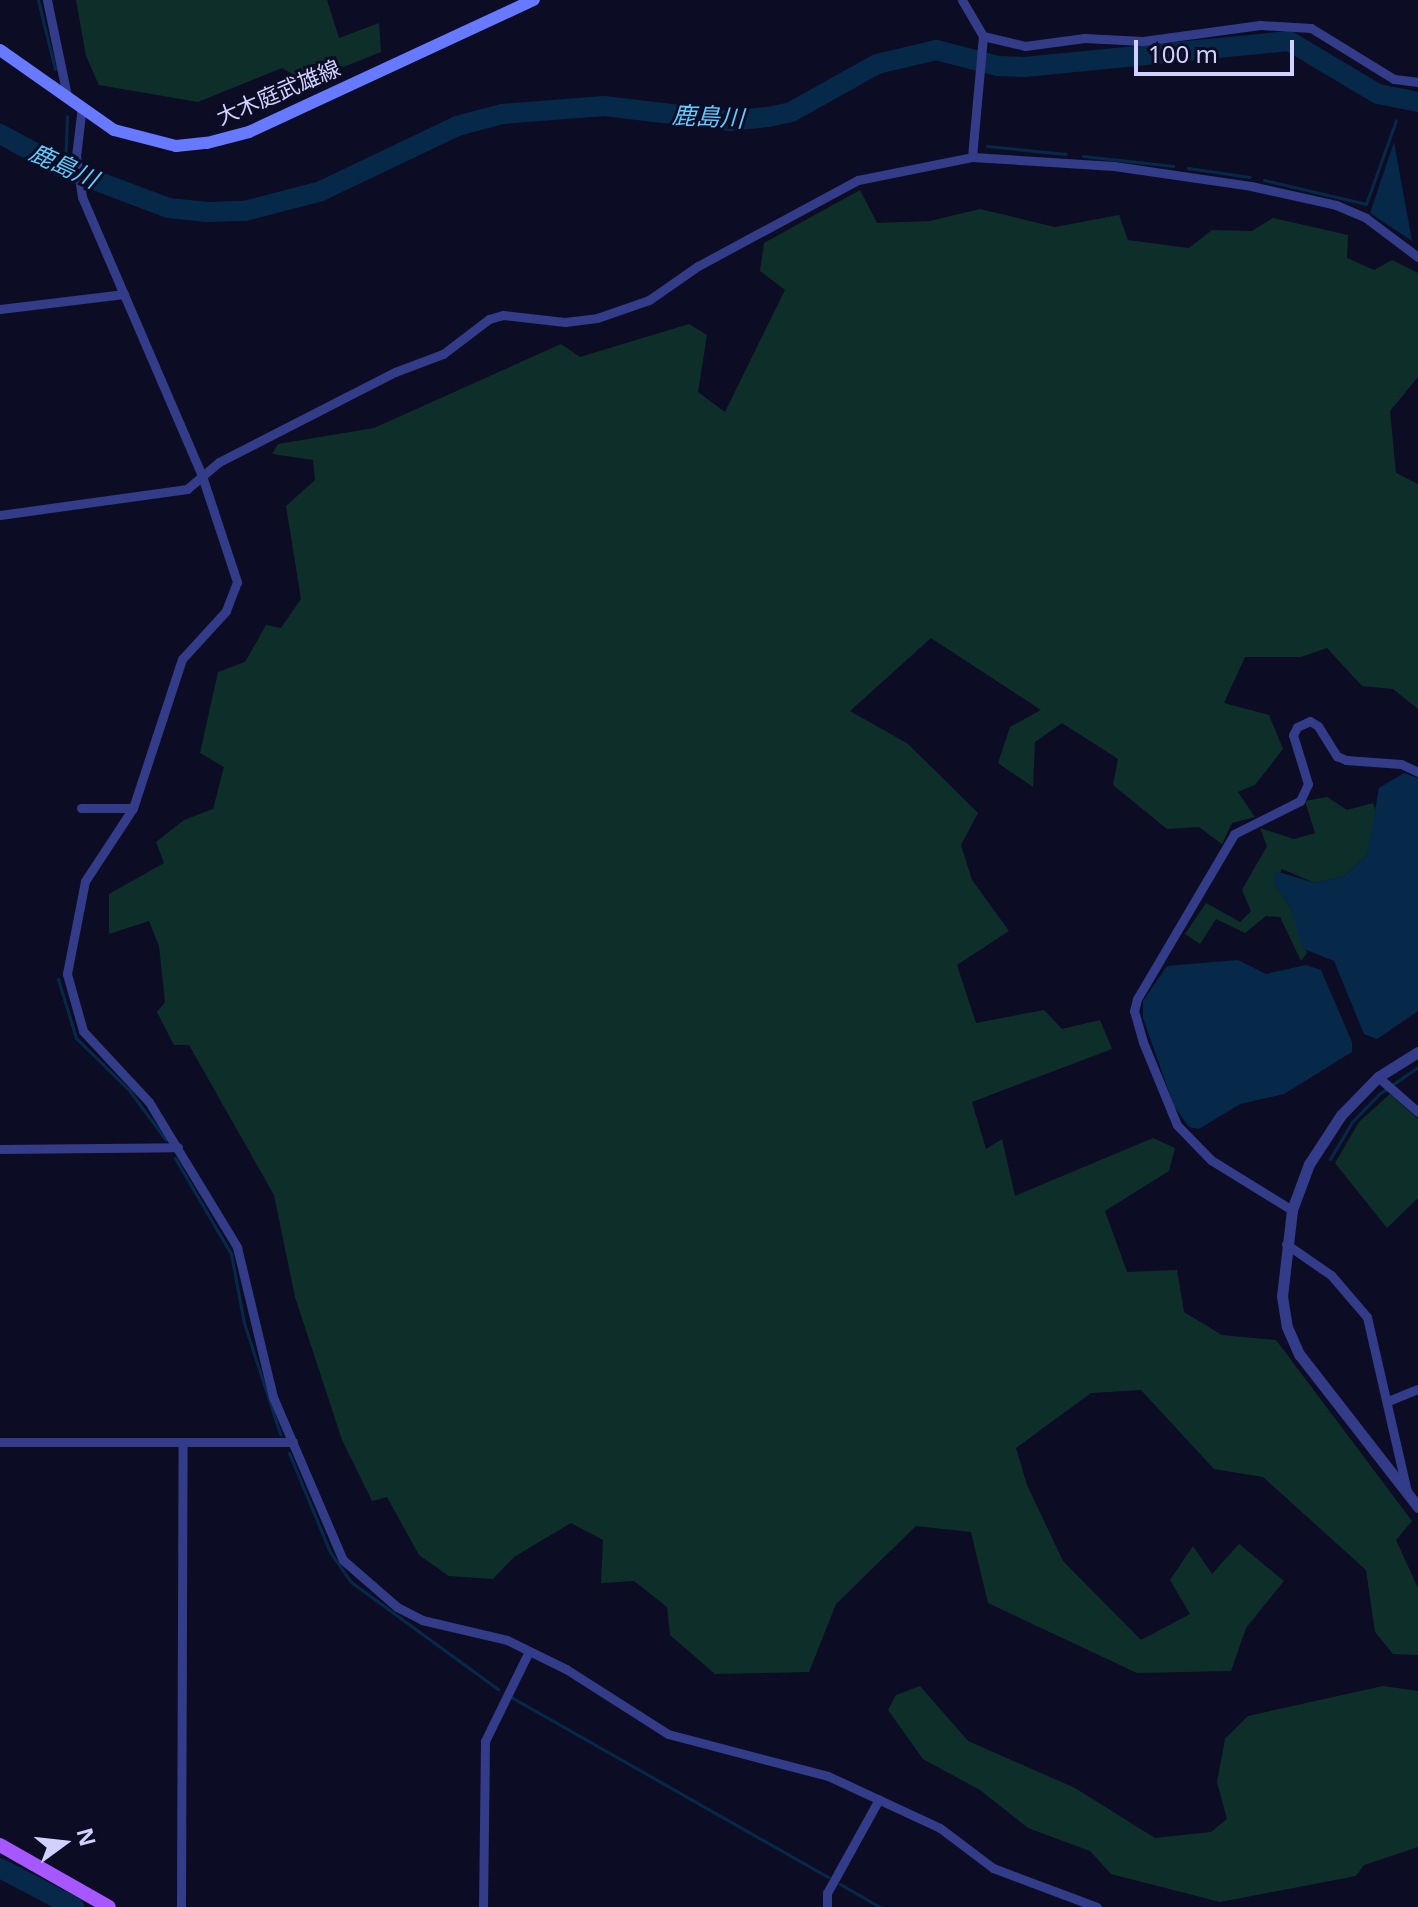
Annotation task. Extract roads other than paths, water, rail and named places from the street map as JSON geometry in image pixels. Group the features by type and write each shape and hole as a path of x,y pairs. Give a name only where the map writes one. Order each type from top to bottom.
{"main road":[{"name":"大木庭武雄線","path":"0,50 114,130 144,141 207,143 249,132 534,0"},
{"path":"0,1845 109,1907"}],"street":[{"path":"47,0 67,96"},
{"path":"962,0 983,38 972,157"},
{"path":"983,38 1025,46 1084,38 1143,41 1260,25 1311,28 1394,79 1418,82"},
{"path":"82,106 76,156 78,181 202,476 227,544 236,592 226,611 182,659 133,808 85,881 67,974 83,1031 149,1102 237,1247 273,1397 324,1524 343,1560 360,1579 422,1620 529,1651 668,1734 811,1770 940,1828 993,1868 1097,1907"},
{"path":"0,515 154,497 187,489 202,476 395,372 443,354 489,319 503,315 565,322 597,318 649,300 698,266 858,180 972,157 1099,165 1251,186 1336,205 1417,254"},
{"path":"0,309 124,294"},
{"path":"1292,1210 1211,1160 1177,1125 1143,1042 1134,1011 1137,999 1234,834 1300,801 1308,784 1293,735 1297,727 1310,721 1318,726 1346,760 1401,764 1418,772"},
{"path":"81,808 133,808"},
{"path":"1418,1052 1378,1077 1341,1115 1317,1152 1292,1210 1282,1296 1287,1327 1299,1354 1418,1507"},
{"path":"1378,1077 1418,1112"},
{"path":"0,1149 178,1147"},
{"path":"1286,1244 1355,1298 1367,1317 1407,1492"},
{"path":"1388,1401 1418,1389"},
{"path":"0,1442 293,1442"},
{"path":"181,1907 183,1443"},
{"path":"483,1907 485,1741 529,1651"},
{"path":"827,1907 827,1893 879,1799"}],"water":[{"path":"1394,142 1412,241 1370,213"},
{"path":"1404,773 1418,778 1418,1011 1377,1039 1364,1034 1334,961 1302,948 1290,906 1274,884 1275,871 1315,883 1344,876 1367,855 1379,788"},
{"path":"1238,960 1266,974 1306,965 1321,970 1352,1042 1352,1052 1284,1094 1240,1104 1199,1129 1189,1127 1174,1106 1143,1018 1143,1001 1167,966"}],"waterway":[{"path":"38,0 55,69"},
{"name":"鹿島川","path":"0,134 65,169 169,208 207,212 245,211 321,191 457,126 502,114 604,106 729,121 768,117 791,112 877,64 936,50 998,66 1024,67 1289,41 1378,94 1418,102"},
{"path":"1402,107 1406,101"},
{"path":"65,169 67,116"},
{"path":"1264,180 1366,204 1396,120"},
{"path":"987,146 1066,154"},
{"path":"1083,156 1173,166"},
{"path":"1188,168 1249,177"},
{"path":"58,979 76,1038 129,1090 166,1140"},
{"path":"1330,1159 1352,1122 1379,1094 1418,1067"},
{"path":"175,1158 231,1254 244,1323 280,1434"},
{"path":"289,1453 330,1552 351,1582 498,1689"},
{"path":"511,1697 828,1877"},
{"path":"0,1868 74,1907"},
{"path":"840,1884 880,1907"}]}
